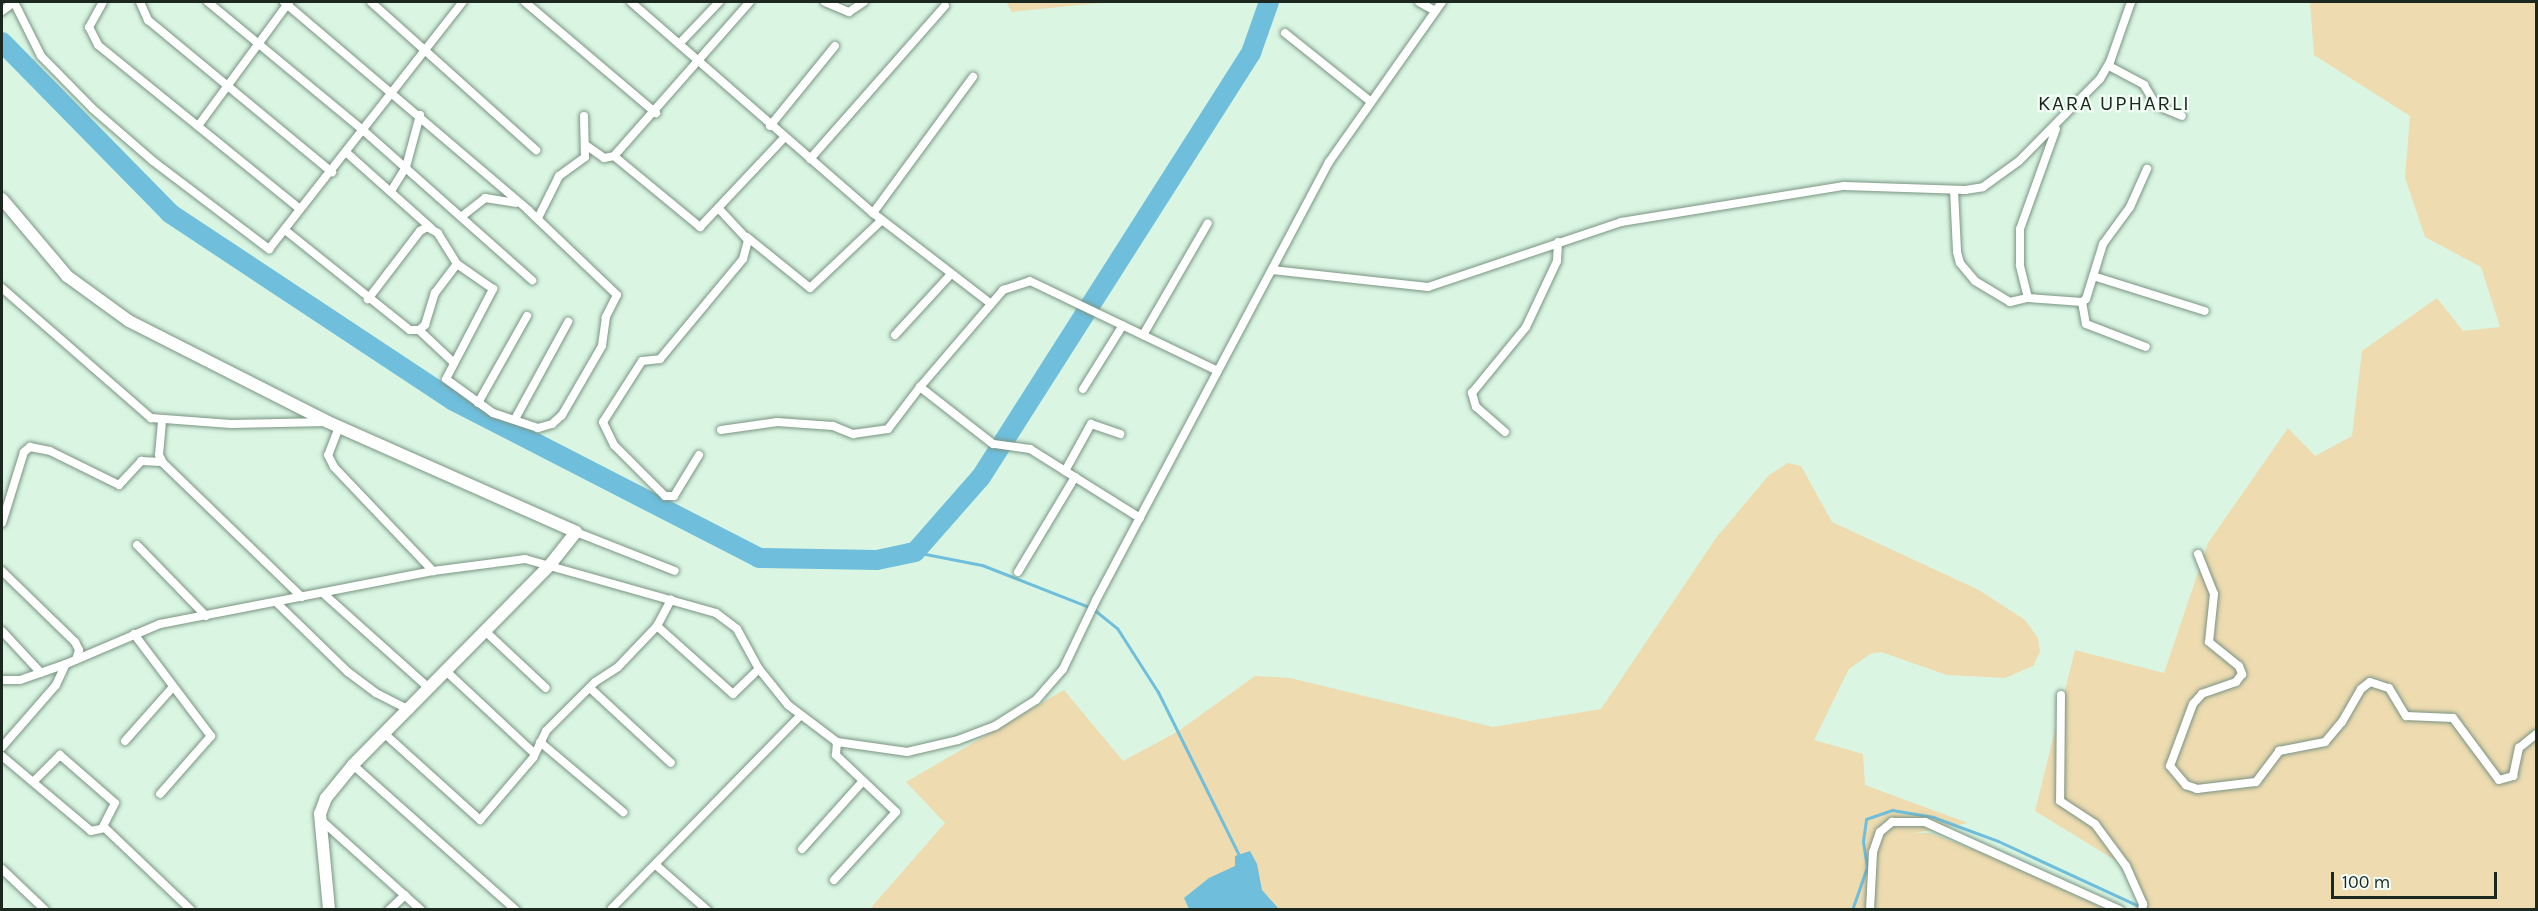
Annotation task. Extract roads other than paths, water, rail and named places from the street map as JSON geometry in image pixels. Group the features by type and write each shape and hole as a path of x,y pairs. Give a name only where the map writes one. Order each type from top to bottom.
{"street":[{"path":"2,11 14,2 41,56 114,129 267,248 273,246 300,209 332,172 463,2"},
{"path":"103,2 89,27 98,45 300,209"},
{"path":"140,2 148,20 332,172"},
{"path":"208,2 364,130 532,280"},
{"path":"198,126 260,44 287,2 394,91 538,218 617,295 606,317 603,346 560,419 538,428 478,403 447,380 452,361 493,289 458,264 443,239 347,153"},
{"path":"371,2 427,48 536,150"},
{"path":"525,2 656,113"},
{"path":"631,2 701,61 770,126 873,213 991,304"},
{"path":"680,43 719,2"},
{"path":"587,146 606,159 614,156 656,113 750,2"},
{"path":"825,2 849,12 864,2"},
{"path":"1419,2 1435,11"},
{"path":"2,680 15,681 66,664 157,625 433,571 519,559 702,607 729,622 747,644 759,669 800,716 837,742 907,752 958,740 994,726 1020,712 1045,690 1063,669 1086,619 1329,162 1442,2"},
{"path":"1272,270 1417,288 1621,222 1844,186 1954,190 1991,184 2057,125 2109,66 2131,2"},
{"path":"810,159 945,6"},
{"path":"1285,33 1370,101"},
{"path":"770,126 835,46"},
{"path":"2109,66 2144,85 2156,105 2182,116"},
{"path":"873,213 974,77"},
{"path":"392,191 406,167 420,115"},
{"path":"538,218 560,176 581,163 587,146 584,116"},
{"path":"2028,298 2020,265 2020,229 2057,125"},
{"path":"614,156 697,227 720,210 784,138"},
{"path":"2146,347 2086,324 2082,302 2103,244 2130,207 2147,169"},
{"path":"1954,190 1957,252 1967,273 1988,291 2010,302 2028,298 2082,302"},
{"path":"461,217 489,197 522,204"},
{"path":"2,199 67,276 129,321 334,424 576,532 675,571"},
{"path":"720,210 747,237 810,288 882,220"},
{"path":"1143,335 1208,223"},
{"path":"368,298 420,231 432,228"},
{"path":"285,230 399,323 418,330 452,361"},
{"path":"699,455 675,495 665,496 614,445 603,427 603,419 642,361 660,358 742,261 749,246 747,237"},
{"path":"1505,432 1476,407 1472,393 1526,327 1557,261 1558,243"},
{"path":"418,330 427,321 435,294 458,264"},
{"path":"895,335 951,274"},
{"path":"2093,276 2205,311"},
{"path":"720,430 773,422 833,426 853,434 888,429 920,387 991,304 1011,285 1030,280 1218,370"},
{"path":"2,288 139,410 162,421 334,424"},
{"path":"478,403 526,316"},
{"path":"515,419 568,322"},
{"path":"1083,389 1123,325"},
{"path":"920,387 993,444 1030,449 1140,518"},
{"path":"162,421 162,462"},
{"path":"334,424 328,455 334,467 433,571"},
{"path":"1065,471 1090,424 1120,434"},
{"path":"2,523 24,452 30,447 50,452 119,485 141,461 162,462 302,597"},
{"path":"1018,572 1075,477"},
{"path":"328,909 321,820 326,798 353,765 386,735 549,566 576,532"},
{"path":"137,545 206,616"},
{"path":"2198,554 2214,594 2209,642 2239,666 2242,674 2236,682 2202,694 2193,704 2170,766 2186,785 2197,789 2256,782 2278,751 2325,742 2342,722 2361,689 2370,682 2389,688 2406,716 2453,718 2499,780 2513,776 2519,748 2536,734"},
{"path":"2,572 75,642 79,650 76,660"},
{"path":"324,594 430,689"},
{"path":"386,735 480,820 535,754 548,729 590,688 618,667 657,626 671,600"},
{"path":"277,603 348,672 376,693 410,710"},
{"path":"657,626 733,694 759,669"},
{"path":"2,631 40,673"},
{"path":"485,631 546,688"},
{"path":"134,634 211,736 160,794"},
{"path":"2,746 56,685 66,664"},
{"path":"447,672 535,754"},
{"path":"125,741 173,687"},
{"path":"590,688 671,763"},
{"path":"2061,695 2060,801 2095,824 2126,866 2143,904 2142,909"},
{"path":"612,908 657,866 800,716"},
{"path":"540,742 623,812"},
{"path":"834,880 896,813 836,755 837,742"},
{"path":"2,756 92,832 103,827 116,805 60,755 34,781"},
{"path":"353,765 516,909"},
{"path":"802,849 863,781"},
{"path":"321,820 421,909"},
{"path":"1870,909 1873,852 1880,832 1892,822 1925,822 2120,909"},
{"path":"103,827 191,909"},
{"path":"657,866 707,909"},
{"path":"2,869 45,909"},
{"path":"389,909 405,894"}],"water":[{"path":"1250,851 1257,864 1262,890 1279,909 1189,909 1184,898 1209,878 1235,866 1235,856"}],"waterway":[{"path":"2,42 171,214 452,400 759,558 877,560 915,552 981,477 1251,53 1269,2"},
{"path":"915,552 982,565 1092,608 1117,628 1158,692 1240,857"},
{"path":"1852,910 1867,867 1863,841 1866,819 1892,810 1933,817 1998,841 2141,907"},
{"path":"2532,910 2536,908"}],"district":[{"name":"KARA UPHARLI","path":"2114,103"}]}
